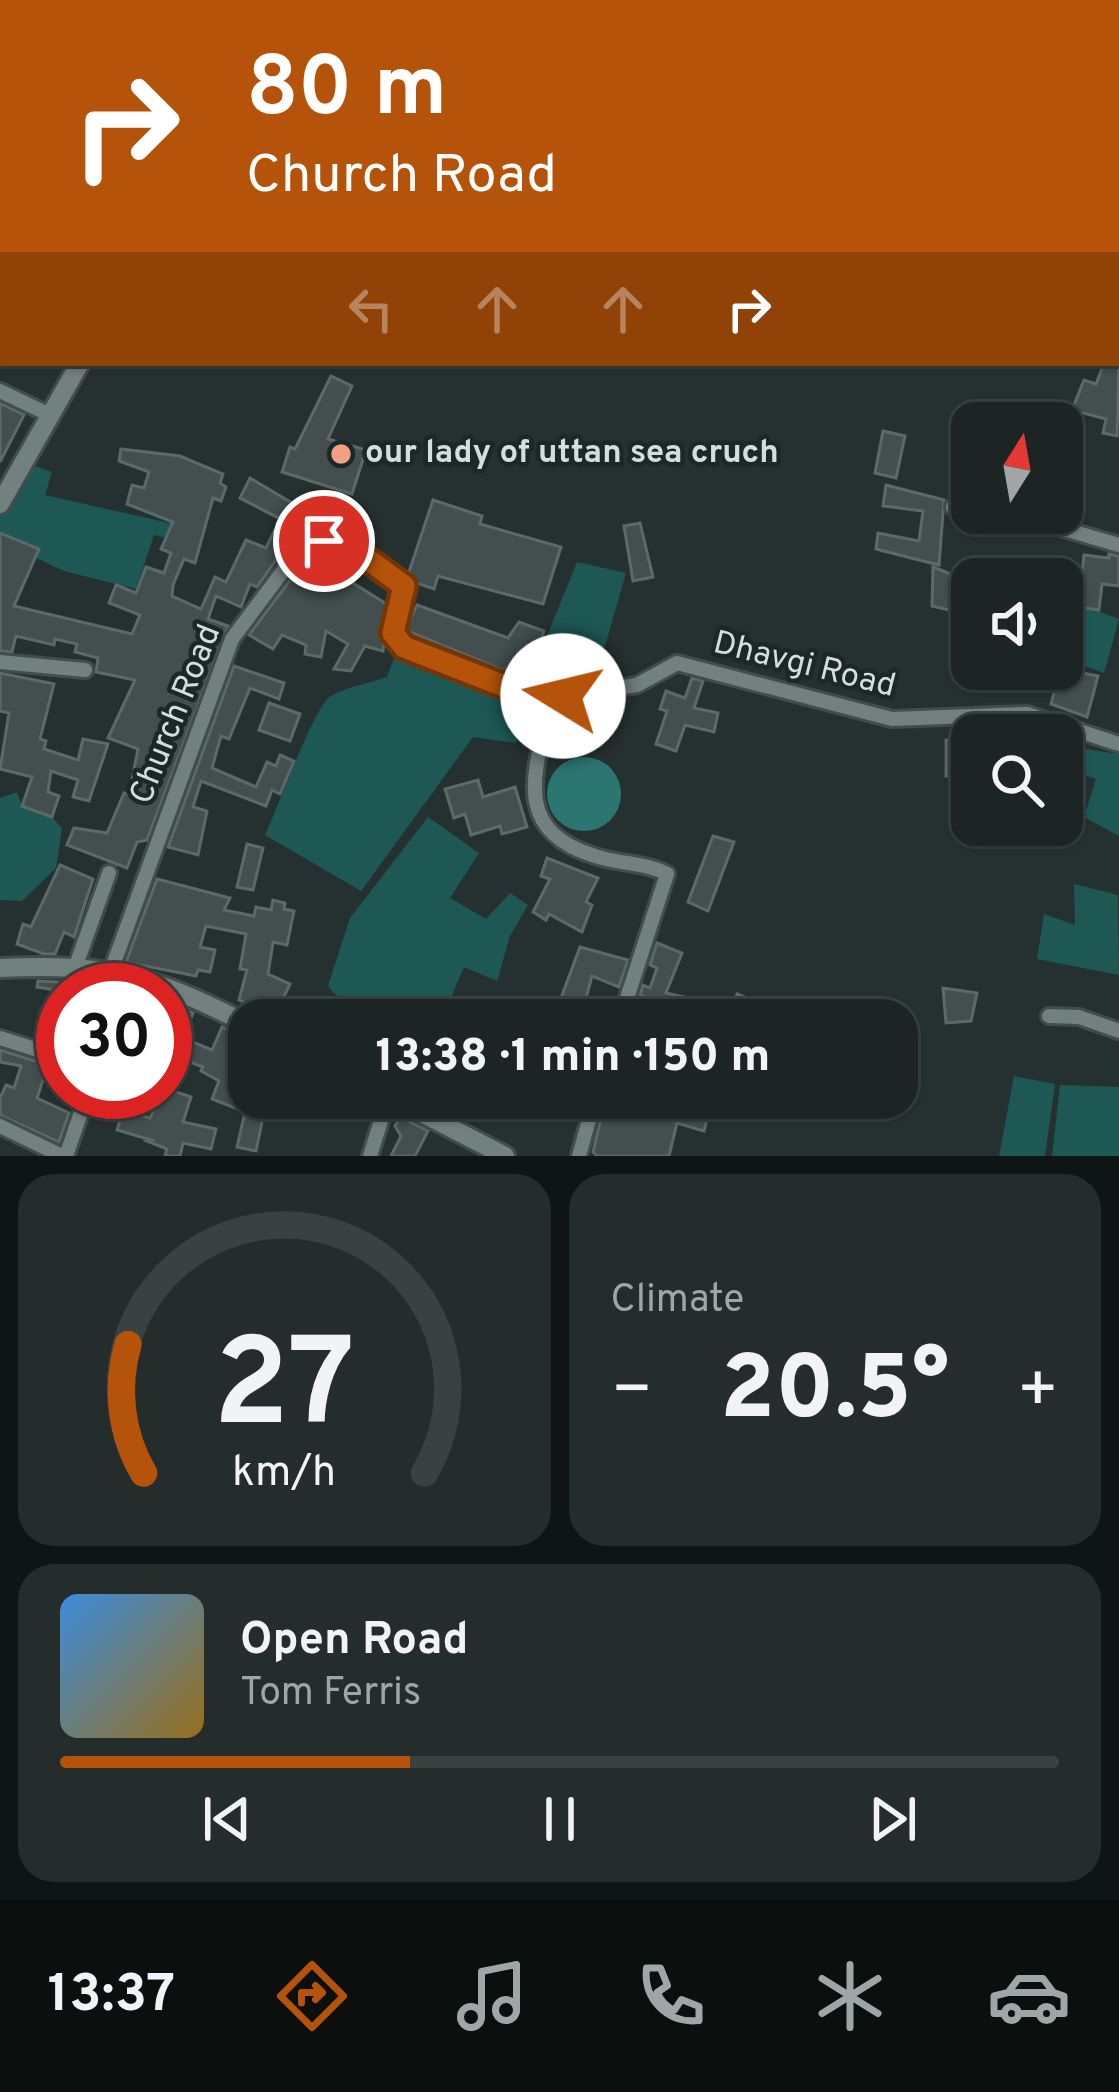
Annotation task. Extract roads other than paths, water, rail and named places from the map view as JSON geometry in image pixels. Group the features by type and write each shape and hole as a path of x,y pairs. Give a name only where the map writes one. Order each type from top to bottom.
{"street":[{"path":"0,504 78,366"},
{"path":"0,392 52,416"},
{"path":"1081,534 1119,545"},
{"name":"Church Road","path":"110,963 232,639 302,548 324,541 362,555 404,586 393,633 404,647 550,704"},
{"path":"0,662 86,670"},
{"name":"Dhavgi Road","path":"550,704 563,696 637,685 677,663 892,719 1027,714 1119,744"},
{"path":"550,704 532,782 536,809 550,834 593,856 667,874 627,999"},
{"path":"77,963 109,873"},
{"path":"0,968 36,968"},
{"path":"192,998 228,1014"},
{"path":"1049,1016 1079,1017 1119,1031"},
{"path":"0,1038 36,1049"},
{"path":"0,1126 64,1156 78,1119"},
{"path":"370,1156 383,1119"},
{"path":"433,1119 506,1156"},
{"path":"579,1156 590,1119"}],"place":[{"name":"our lady of uttan sea cruch","path":"341,454"}]}
